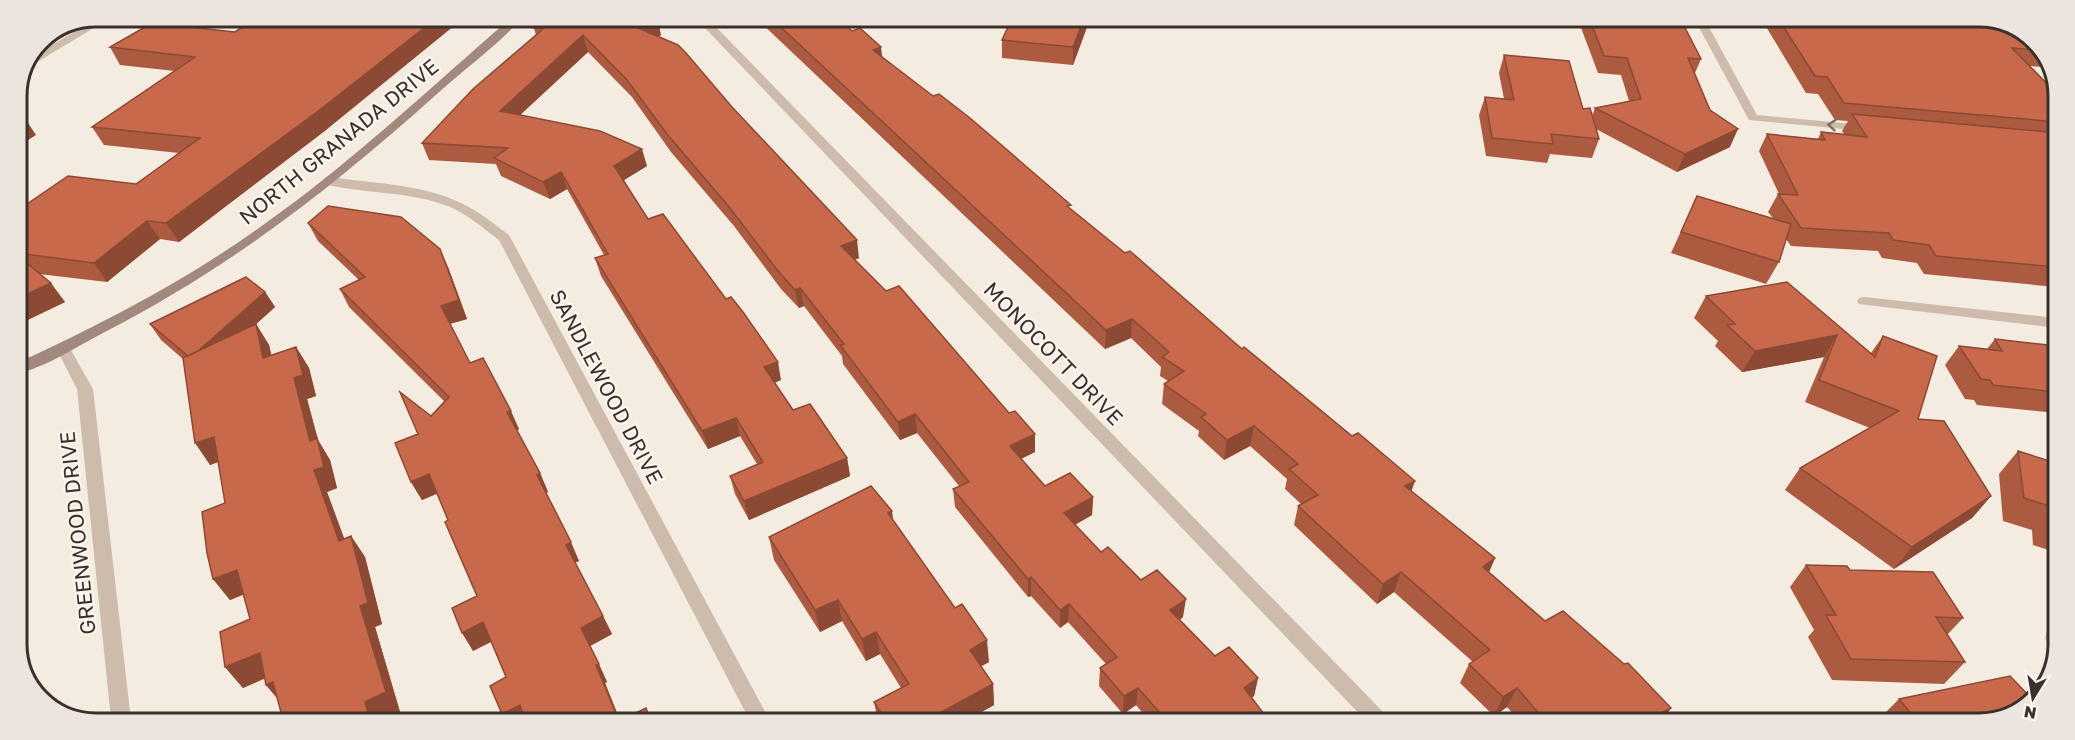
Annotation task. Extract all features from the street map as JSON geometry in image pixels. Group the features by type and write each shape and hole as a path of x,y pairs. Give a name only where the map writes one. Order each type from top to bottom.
{"street":[{"name":"NORTH GRANADA DRIVE","path":"27,364 63,348 190,278 267,229 328,181 506,27"},
{"name":"MONOCOTT DRIVE","path":"709,27 1371,713"},
{"path":"1704,27 1753,118 1882,130"},
{"path":"40,56 88,28"},
{"name":"SANDLEWOOD DRIVE","path":"328,181 413,193 454,204 481,220 504,238 756,713"},
{"path":"1864,301 2048,322"},
{"name":"GREENWOOD DRIVE","path":"63,348 86,389 120,713"}],"building":[{"path":"145,27 189,27 235,32 243,27 425,27 317,112 166,223 147,221 94,263 27,254 27,204 68,176 136,184 200,138 92,127 195,57 110,47"},
{"path":"640,27 638,28 678,45 732,107 857,240 841,246 886,291 899,286 1009,413 1015,411 1035,434 1010,446 1045,486 1070,473 1093,497 1064,513 1101,552 1108,547 1141,580 1157,570 1186,599 1170,610 1215,656 1229,647 1258,678 1244,688 1263,713 1160,713 1138,688 1124,696 1100,668 1117,657 1069,604 1060,610 1031,577 1028,579 953,489 969,482 915,414 898,422 840,345 844,344 800,288 795,290 778,271 730,208 667,134 627,80 583,35 500,111 600,131 642,149 614,166 648,219 663,214 726,299 731,297 743,312 778,362 764,367 793,410 810,404 847,458 744,501 730,476 763,462 736,418 702,431 595,258 608,254 561,172 543,182 494,158 508,148 422,143 473,89 543,29 534,28"},
{"path":"781,27 848,27 852,31 860,28 881,47 873,50 933,96 939,94 970,118 1071,205 1067,206 1125,253 1130,251 1242,349 1244,347 1352,436 1358,433 1415,481 1405,486 1495,558 1483,567 1545,621 1563,611 1624,664 1628,663 1671,708 1661,713 1538,713 1517,688 1503,697 1469,664 1490,650 1401,572 1383,584 1298,506 1318,495 1289,469 1298,464 1254,426 1227,440 1201,417 1206,414 1164,384 1184,371 1162,357 1169,352 1132,319 1106,330"},
{"path":"1008,27 1081,27 1073,47 1002,40"},
{"path":"1593,27 1685,27 1701,59 1688,58 1710,110 1738,129 1685,154 1595,108 1641,99 1627,58 1604,56"},
{"path":"1784,27 1993,28 2010,34 2030,49 2012,48 2047,84 2048,121 1844,103 1827,77 1815,76"},
{"path":"1504,55 1569,61 1583,109 1590,108 1599,139 1551,134 1553,144 1492,138 1485,97 1514,100"},
{"path":"1852,114 2048,132 2048,266 1936,256 1929,245 1893,240 1889,233 1801,228 1778,194 1798,195 1767,134 1825,140 1821,132 1867,137"},
{"path":"1697,196 1791,224 1779,262 1681,232"},
{"path":"328,206 401,217 440,249 459,300 441,306 470,363 483,358 511,411 507,412 540,473 537,475 571,542 566,545 603,616 581,628 599,664 596,665 616,713 523,713 520,705 502,713 490,686 506,677 483,622 462,633 452,608 477,596 445,522 448,520 429,474 411,482 395,443 418,434 400,392 431,416 449,397 340,289 365,277 308,223"},
{"path":"27,263 51,283 27,294"},
{"path":"246,277 265,292 198,351 188,356 150,324"},
{"path":"1787,282 1875,357 1883,336 1937,356 1918,419 1944,421 1991,496 1912,547 1800,468 1899,411 1819,380 1837,335 1755,351 1727,325 1735,324 1706,296"},
{"path":"256,324 263,358 296,347 303,375 294,378 310,441 317,438 324,467 314,470 339,541 351,536 368,603 360,606 386,692 365,702 368,713 281,713 273,682 266,685 260,653 225,667 220,632 250,619 237,570 213,579 202,512 225,503 214,437 195,443 183,358"},
{"path":"1995,339 2048,345 2048,391 1993,385 1990,380 1981,379 1959,346 2002,351"},
{"path":"2018,451 2048,460 2048,505 2024,498"},
{"path":"871,486 892,511 888,513 955,608 962,604 987,640 970,650 993,684 940,713 881,713 874,702 909,684 876,632 862,639 838,600 815,610 769,537"},
{"path":"1806,565 1847,566 1850,570 1933,572 1963,618 1936,617 1965,662 1851,659 1826,615 1836,615"},
{"path":"2010,676 2027,694 2010,706 1993,712 1979,713 1911,713 1899,699"},
{"path":"646,708 648,713 636,713"}]}
